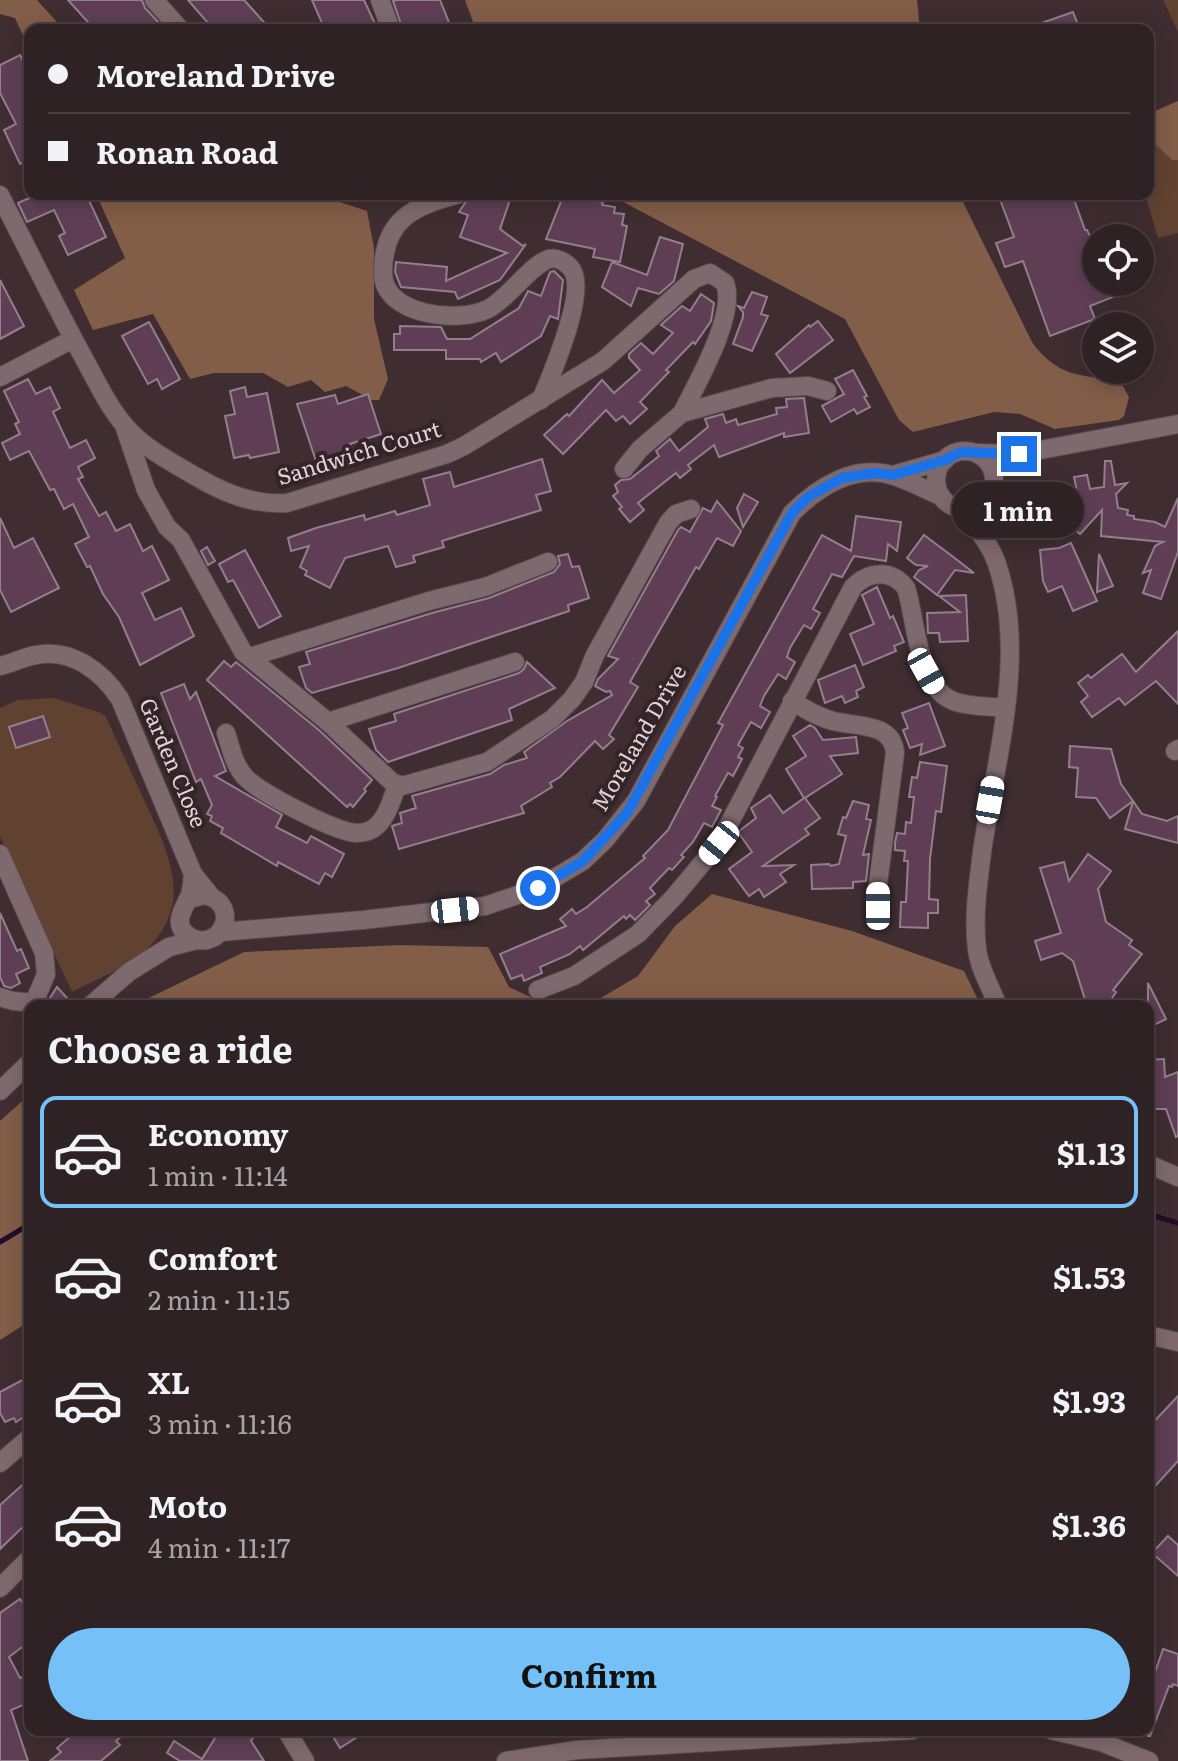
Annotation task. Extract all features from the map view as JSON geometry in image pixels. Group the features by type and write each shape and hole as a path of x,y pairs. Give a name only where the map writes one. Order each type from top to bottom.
{"street":[{"path":"154,0 176,24"},
{"path":"380,0 389,24"},
{"name":"Sandwich Court","path":"0,195 101,391 125,426 150,449 207,483 251,502 277,503 317,495 447,454 481,437 603,361 694,279 710,273 725,283 729,300 707,361 682,413"},
{"path":"437,200 422,204 400,221 385,249 382,274 390,296 418,309 451,317 469,316 503,300 549,259 559,260 575,273 578,284 576,297 541,400"},
{"path":"0,377 73,339"},
{"path":"624,469 640,449 682,413 772,388 808,386 827,391"},
{"path":"987,500 972,509 947,503 936,481 945,460 961,452 1019,454 1178,424"},
{"path":"125,426 146,490 167,527 181,540 236,643 397,785 408,786 487,762 552,719 584,682 595,655 668,523 676,514 691,509"},
{"path":"977,453 991,466 995,483 987,500 980,533"},
{"path":"994,475 1019,454"},
{"name":"Moreland Drive","path":"893,475 945,460"},
{"name":"Moreland Drive","path":"221,932 485,906 538,888 583,861 605,840 636,801 792,513 808,497 842,478 875,473 893,475 941,496"},
{"path":"960,508 997,562 1009,627 1005,708 975,920 977,953 996,1000"},
{"path":"250,657 429,601 485,587 548,562"},
{"path":"538,990 574,976 621,947 653,921 719,843 853,587 862,578 875,574 887,575 899,580 906,588 919,649 935,688 955,702 1005,708"},
{"name":"Garden Close","path":"4,668 34,655 56,653 87,665 107,680 126,711 193,874"},
{"path":"328,722 515,662"},
{"path":"792,701 821,717 870,727 893,739 895,753 878,884 878,906"},
{"path":"226,733 237,765 250,782 282,802 344,831 363,833 375,828 387,811 397,785"},
{"path":"0,854 44,953 46,974 36,1000"},
{"path":"97,1000 129,972 169,947 210,939 221,932 225,912 220,902 193,874"},
{"path":"189,899 193,874"},
{"path":"169,947 180,921 181,909 189,899 210,895"},
{"path":"225,912 250,928"},
{"path":"180,921 186,933 197,940"},
{"path":"0,997 24,1002"},
{"path":"0,1091 24,1068"},
{"path":"1154,1166 1176,1174"},
{"path":"1154,1336 1178,1342"},
{"path":"0,1463 24,1442"},
{"path":"0,1588 24,1564"},
{"path":"290,1736 305,1761"},
{"path":"506,1761 577,1750 739,1736"},
{"path":"1076,1736 1101,1742 1149,1761"}],"shaded area":[{"path":"0,0 37,0 59,24 24,24 24,38 15,18 0,14"},
{"path":"465,0 917,0 919,24 474,24"},
{"path":"1163,0 1178,0 1178,32"},
{"path":"1178,101 1178,160 1172,160 1154,144 1154,111"},
{"path":"1154,144 1172,160 1178,160 1178,233 1158,238 1147,200 1154,200"},
{"path":"99,200 334,200 367,211 374,248 374,319 388,379 379,400 372,400 346,386 325,392 311,380 288,387 263,373 214,373 190,379 153,314 93,330 74,290 125,258"},
{"path":"619,200 962,200 1032,342 1041,353 1060,368 1082,375 1082,384 1122,384 1129,397 1124,416 1119,420 1055,429 1020,414 994,412 913,432 899,420 845,319"},
{"path":"55,698 106,717 162,839 173,877 174,895 170,913 162,931 147,949 121,968 72,992 0,836 0,708 18,700"},
{"path":"712,894 852,931 964,971 978,1000 597,1000 638,976 675,926"},
{"path":"400,945 488,947 509,987 537,1000 144,1000 244,952"},
{"path":"24,1099 24,1325 0,1340 0,1121"}],"building":[{"path":"68,0 142,0 145,8 160,24 90,24"},
{"path":"188,0 244,0 266,24 209,24"},
{"path":"312,0 364,0 375,24 322,24"},
{"path":"440,0 450,24 401,24 393,1"},
{"path":"1073,12 1078,24 1038,24"},
{"path":"20,55 24,63 24,162 20,164 4,130 16,124 0,93 0,65"},
{"path":"25,200 89,200 106,237 68,255 59,236 65,233 54,210 27,222 18,203"},
{"path":"467,200 510,200 500,229 523,246 526,244 500,280 458,299 455,292 401,287 395,272 396,262 447,267 446,281 507,253 460,237 468,215 459,212"},
{"path":"562,200 603,202 602,205 615,207 614,213 624,214 622,225 627,226 620,262 593,257 595,249 546,239"},
{"path":"1000,200 1074,200 1083,224 1082,296 1113,297 1090,306 1092,312 1082,312 1082,324 1050,336 1023,261 1005,267 996,243 1014,237"},
{"path":"660,237 683,244 674,281 659,294 638,288 631,306 602,287 612,262 647,275"},
{"path":"554,271 563,280 558,319 550,316 541,336 501,362 496,353 481,362 480,359 446,359 446,350 394,350 394,334 400,334 400,326 441,327 447,339 470,339 519,308 528,291 541,296 550,272"},
{"path":"0,280 24,326 0,339"},
{"path":"752,292 767,297 761,314 768,316 752,351 733,344 743,317 738,306 744,308"},
{"path":"701,294 714,303 711,321 695,344 693,342 666,370 669,372 640,402 647,409 630,424 623,416 616,421 606,410 563,454 544,435 567,414 569,416 602,380 614,393 640,370 629,354 641,343 653,354 673,333 661,325 682,306 690,311"},
{"path":"818,321 833,340 790,373 776,354 809,325"},
{"path":"149,322 180,379 162,389 157,379 148,384 122,336"},
{"path":"853,370 870,407 857,414 854,409 831,422 822,406 844,394 835,379"},
{"path":"28,379 36,394 50,387 60,408 53,412 70,448 86,440 95,458 78,467 83,477 78,479 99,516 106,512 116,531 130,524 143,551 152,546 169,580 142,593 155,620 181,608 194,636 140,665 119,617 75,544 89,537 73,504 64,509 29,451 10,460 2,443 20,434 15,424 19,422 4,391"},
{"path":"245,387 247,397 267,393 279,452 234,458 225,416 235,414 230,391"},
{"path":"368,394 381,434 350,444 356,461 336,467 332,456 316,461 297,404 335,395 338,404"},
{"path":"804,398 809,433 784,437 784,433 719,457 714,445 688,465 691,469 680,478 676,473 638,503 644,510 630,522 619,509 622,507 613,496 618,492 615,485 621,480 630,479 659,456 656,451 670,439 679,451 708,427 705,419 723,414 726,423 736,419 738,425 777,414 776,408 787,407 786,399"},
{"path":"542,459 551,491 536,495 541,510 442,541 444,547 413,556 415,562 396,567 388,546 345,558 330,588 305,575 307,571 300,567 309,546 291,551 288,538 316,528 364,515 365,520 395,511 397,515 430,505 423,479 450,472 454,487"},
{"path":"1105,461 1111,461 1115,485 1127,483 1116,494 1118,508 1128,510 1127,515 1134,516 1134,519 1165,527 1178,498 1178,552 1161,599 1143,593 1151,570 1143,573 1155,546 1163,542 1101,536 1102,510 1080,534 1065,521 1080,505 1074,477 1087,475 1090,489 1104,487"},
{"path":"744,494 758,502 743,527 737,508"},
{"path":"717,501 741,531 733,546 717,538 699,569 696,567 630,682 638,687 609,735 614,739 603,749 595,741 560,777 550,783 552,787 521,806 524,813 399,849 392,826 402,823 400,813 416,808 412,796 490,774 504,765 527,758 524,752 567,721 612,695 610,691 595,686 618,659 608,656 678,530 681,527 690,532 703,508 711,512"},
{"path":"856,516 901,522 897,551 888,544 886,561 854,556 842,577 832,574 813,609 820,613 811,629 804,625 790,648 787,657 795,662 786,679 778,674 764,696 760,706 770,712 761,728 751,722 738,745 743,748 738,757 742,759 733,776 728,773 715,796 712,806 721,810 712,827 704,823 681,855 684,857 650,888 655,894 646,901 650,905 635,920 630,915 626,919 624,916 583,950 580,946 570,954 540,967 542,973 524,981 522,975 511,979 500,954 566,926 560,919 572,909 576,914 587,907 645,858 643,856 668,830 723,725 718,723 822,535 851,551"},
{"path":"0,518 14,548 33,538 59,588 11,612 0,590"},
{"path":"924,535 974,573 955,570 937,595 914,577 919,570 928,566 916,565 907,558"},
{"path":"1071,543 1097,601 1073,611 1062,586 1048,592 1043,581 1040,550"},
{"path":"207,547 215,561 208,565 201,551"},
{"path":"245,550 281,616 259,628 233,580 228,582 219,564"},
{"path":"568,554 572,567 579,566 589,598 568,605 569,611 398,668 312,693 306,688 299,667 310,664 306,652 489,598 554,572 560,564 558,556"},
{"path":"1099,554 1113,586 1097,592"},
{"path":"877,587 904,642 894,646 896,651 863,665 850,634 874,624 862,595"},
{"path":"966,595 968,641 940,642 939,633 928,633 927,613 960,612 939,596"},
{"path":"1178,631 1178,704 1156,681 1125,705 1119,698 1092,717 1081,702 1088,696 1078,683 1088,675 1091,678 1122,654 1136,672"},
{"path":"224,661 231,667 236,662 320,731 372,780 353,807 350,804 347,807 207,680"},
{"path":"527,662 555,688 509,709 512,720 388,762 376,750 369,729 396,721 394,714 519,673"},
{"path":"855,665 864,687 856,691 858,697 845,703 842,696 825,703 818,680"},
{"path":"184,684 190,699 196,692 226,771 215,776 282,815 276,827 307,843 311,836 344,854 332,877 325,873 319,884 278,862 277,866 221,833 223,828 210,821 212,816 207,814 212,805 201,779 196,782 161,693"},
{"path":"929,703 945,746 920,755 922,744 910,748 903,730 908,728 902,713"},
{"path":"43,716 50,737 16,748 9,727"},
{"path":"810,725 823,740 856,737 858,753 830,756 842,774 805,798 820,818 805,829 809,834 763,866 794,865 780,874 786,882 764,897 759,889 749,896 729,869 752,852 738,832 756,818 751,808 770,795 783,813 804,798 786,769 806,756 793,736"},
{"path":"1070,746 1111,749 1121,784 1133,801 1110,818 1096,798 1076,797 1078,768 1069,767"},
{"path":"920,762 947,766 941,812 936,811 930,859 929,899 938,900 938,913 928,913 928,928 900,927 901,902 906,902 908,861 904,861 905,851 895,850 895,843 897,833 905,834 906,822 911,823 914,797 909,797 912,777 917,778"},
{"path":"853,801 869,805 866,819 871,820 863,855 869,854 866,881 853,882 853,888 812,889 811,865 839,864 846,836 838,834 843,817 846,818"},
{"path":"1133,801 1142,814 1167,821 1178,816 1178,843 1125,829"},
{"path":"1088,854 1111,871 1098,889 1106,922 1132,940 1129,945 1142,954 1113,990 1116,992 1111,1000 1085,1000 1073,961 1062,953 1041,960 1035,941 1061,933 1040,868 1064,862 1069,881"},
{"path":"0,913 17,951 21,949 29,968 16,974 20,983 11,988 4,986 0,977"},
{"path":"1148,983 1166,1019 1154,1025 1154,1000 1148,1000"},
{"path":"57,987 67,998 65,1000 49,1000"},
{"path":"1164,1059 1165,1077 1178,1072 1176,1137 1166,1109 1154,1109 1154,1060"},
{"path":"24,1379 24,1417 16,1422 14,1418 5,1422 0,1413 0,1392"},
{"path":"1178,1396 1178,1461 1154,1487 1154,1422"},
{"path":"24,1483 24,1526 0,1549 0,1505"},
{"path":"1168,1536 1178,1545 1178,1576 1154,1555"},
{"path":"20,1599 24,1605 24,1646 9,1657 20,1678 24,1676 24,1705 11,1710 28,1761 0,1761 0,1613"},
{"path":"1163,1649 1178,1654 1178,1686 1169,1686 1154,1725 1154,1675"},
{"path":"71,1736 122,1736 116,1741 120,1745 101,1761 50,1761 61,1752 57,1748"},
{"path":"216,1736 254,1736 251,1741 264,1761 180,1761 167,1753 174,1741 202,1759"},
{"path":"333,1736 359,1736 340,1748"}],"waterway":[{"path":"1154,1216 1178,1223"},
{"path":"0,1242 24,1228"}],"route":[{"path":"538,888 583,861 605,840 636,801 792,513 808,497 842,478 875,473 893,475 945,460 961,452 1019,454"}]}
